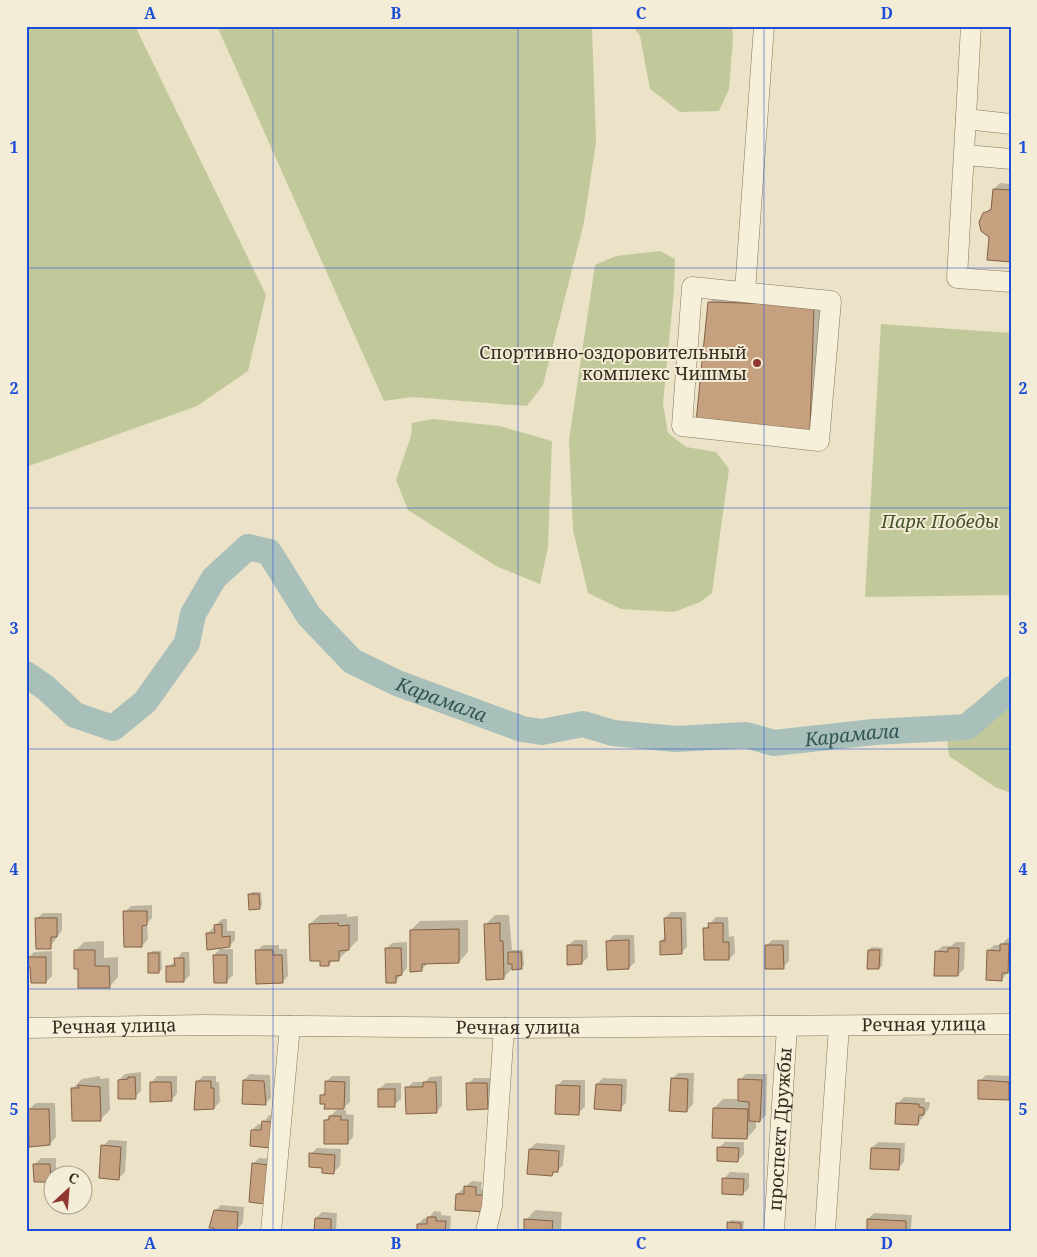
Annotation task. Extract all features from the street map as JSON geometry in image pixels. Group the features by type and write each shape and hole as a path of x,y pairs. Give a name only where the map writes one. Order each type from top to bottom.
{"street":[{"path":"745,291 764,26"},
{"path":"971,26 957,278 1011,282"},
{"path":"966,119 1011,124"},
{"path":"965,155 1011,159"},
{"path":"692,287 745,291 831,300 820,441 682,426 692,287"},
{"name":"Речная улица","path":"26,1028 290,1026 504,1028 787,1027 1011,1024"},
{"path":"270,1231 290,1026"},
{"path":"825,1231 839,1026"},
{"name":"проспект Дружбы","path":"774,1231 787,1027"},
{"path":"486,1231 492,1206 504,1028"}],"green space":[{"path":"26,26 135,26 266,295 248,371 197,406 26,467"},
{"path":"217,26 592,26 596,142 584,222 543,385 527,406 412,397 384,401"},
{"path":"633,26 732,26 733,39 729,89 719,111 680,112 650,89 640,36"},
{"path":"660,251 675,259 674,290 663,404 668,433 686,447 716,452 729,469 712,593 700,602 674,612 621,609 588,593 573,530 569,440 595,265 616,256"},
{"name":"Парк Победы","path":"881,324 1011,333 1011,595 865,597"},
{"path":"433,419 499,426 552,441 548,547 540,584 496,566 408,510 396,480 411,436 412,423"},
{"path":"1011,679 1011,793 995,787 949,756 946,728 967,709"}],"building":[{"path":"993,189 1011,190 1011,262 987,260 989,237 981,231 979,222 983,213 991,210"},
{"name":"Спортивно-оздоровительный комплекс Чишмы","path":"708,302 814,305 810,430 696,422"},
{"path":"248,894 259,894 260,909 249,910"},
{"path":"123,911 147,911 147,925 142,926 142,947 124,947"},
{"path":"35,918 57,918 57,937 51,937 51,949 36,949"},
{"path":"664,918 681,918 682,954 660,955 660,941 665,941"},
{"path":"338,923 339,926 349,925 349,950 339,951 339,961 329,961 329,966 320,966 320,961 310,961 309,924"},
{"path":"500,923 500,941 503,941 504,979 486,980 484,924"},
{"path":"708,923 723,923 723,942 729,942 729,960 704,960 703,928 709,928"},
{"path":"222,924 222,937 230,936 230,947 207,950 206,933 215,933 214,925"},
{"path":"459,929 459,963 422,964 422,971 410,972 410,930"},
{"path":"629,940 629,969 607,970 606,941"},
{"path":"1000,944 1009,944 1008,973 1002,973 1002,981 986,980 987,950 1000,951"},
{"path":"567,945 582,945 582,964 567,965"},
{"path":"765,945 783,945 784,969 765,969"},
{"path":"385,948 401,948 402,975 396,976 396,983 386,983"},
{"path":"948,948 959,948 958,976 934,976 935,951 948,952"},
{"path":"74,950 95,950 95,966 109,966 110,988 78,988 78,969 74,969"},
{"path":"255,950 273,950 273,955 282,955 283,983 256,984"},
{"path":"868,950 880,950 879,969 867,969"},
{"path":"508,952 521,952 522,969 512,970 512,964 508,964"},
{"path":"148,953 159,953 159,973 148,973"},
{"path":"213,955 227,955 227,983 214,983"},
{"path":"27,957 46,957 46,983 31,983 30,967 27,967"},
{"path":"174,958 184,958 184,982 166,982 166,966 175,966"},
{"path":"128,1077 135,1077 136,1099 118,1099 118,1080 128,1079"},
{"path":"671,1078 688,1079 687,1112 669,1111"},
{"path":"738,1079 762,1080 760,1122 749,1121 749,1102 738,1101"},
{"path":"243,1080 264,1081 266,1105 242,1104"},
{"path":"978,1080 1009,1082 1009,1100 978,1099"},
{"path":"196,1081 211,1081 211,1088 214,1088 214,1109 194,1110"},
{"path":"325,1081 345,1082 344,1109 324,1109 325,1104 320,1104 320,1095 325,1095"},
{"path":"150,1082 171,1082 172,1101 150,1102"},
{"path":"423,1082 436,1082 437,1113 406,1114 405,1087 423,1087"},
{"path":"466,1083 487,1083 488,1109 467,1110"},
{"path":"596,1084 622,1085 621,1111 594,1109"},
{"path":"78,1085 100,1087 101,1121 72,1121 71,1088 79,1088"},
{"path":"556,1085 580,1086 579,1115 555,1114"},
{"path":"378,1089 395,1089 395,1107 378,1107"},
{"path":"896,1103 919,1104 919,1107 924,1108 924,1115 919,1115 918,1125 895,1124"},
{"path":"713,1108 748,1109 747,1139 712,1138"},
{"path":"28,1109 49,1109 50,1145 29,1147"},
{"path":"329,1116 341,1116 341,1120 348,1120 348,1144 324,1144 324,1120 329,1120"},
{"path":"262,1121 272,1122 271,1148 250,1146 251,1130 261,1130"},
{"path":"101,1145 121,1147 119,1180 99,1178"},
{"path":"717,1147 739,1148 738,1162 717,1161"},
{"path":"871,1148 900,1149 899,1170 870,1169"},
{"path":"529,1149 559,1151 558,1172 553,1172 552,1176 527,1174"},
{"path":"309,1153 335,1155 334,1174 322,1173 322,1168 309,1167"},
{"path":"252,1163 268,1165 265,1204 249,1202"},
{"path":"33,1164 42,1164 42,1182 34,1182"},
{"path":"722,1178 744,1179 743,1195 722,1194"},
{"path":"464,1186 476,1187 476,1195 487,1195 486,1212 455,1210 456,1194 464,1194"},
{"path":"214,1210 238,1212 237,1230 213,1231 214,1228 209,1228"},
{"path":"427,1217 436,1217 436,1221 446,1221 445,1231 417,1231 417,1224 427,1224"},
{"path":"315,1218 331,1219 331,1231 314,1231"},
{"path":"524,1219 553,1221 552,1231 524,1231"},
{"path":"867,1219 906,1221 906,1231 867,1231"},
{"path":"727,1222 741,1223 741,1231 727,1231"}],"waterway":[{"name":"Карамала","path":"26,674 46,688 75,715 113,728 145,702 187,643 193,614 214,578 248,547 269,552 309,616 352,661 397,683 522,729 542,732 583,724 613,733 676,739 746,735 774,743 874,732 967,727 1011,689"}],"place":[{"name":"Спортивно-оздоровительный комплекс Чишмы","path":"757,363"}]}
